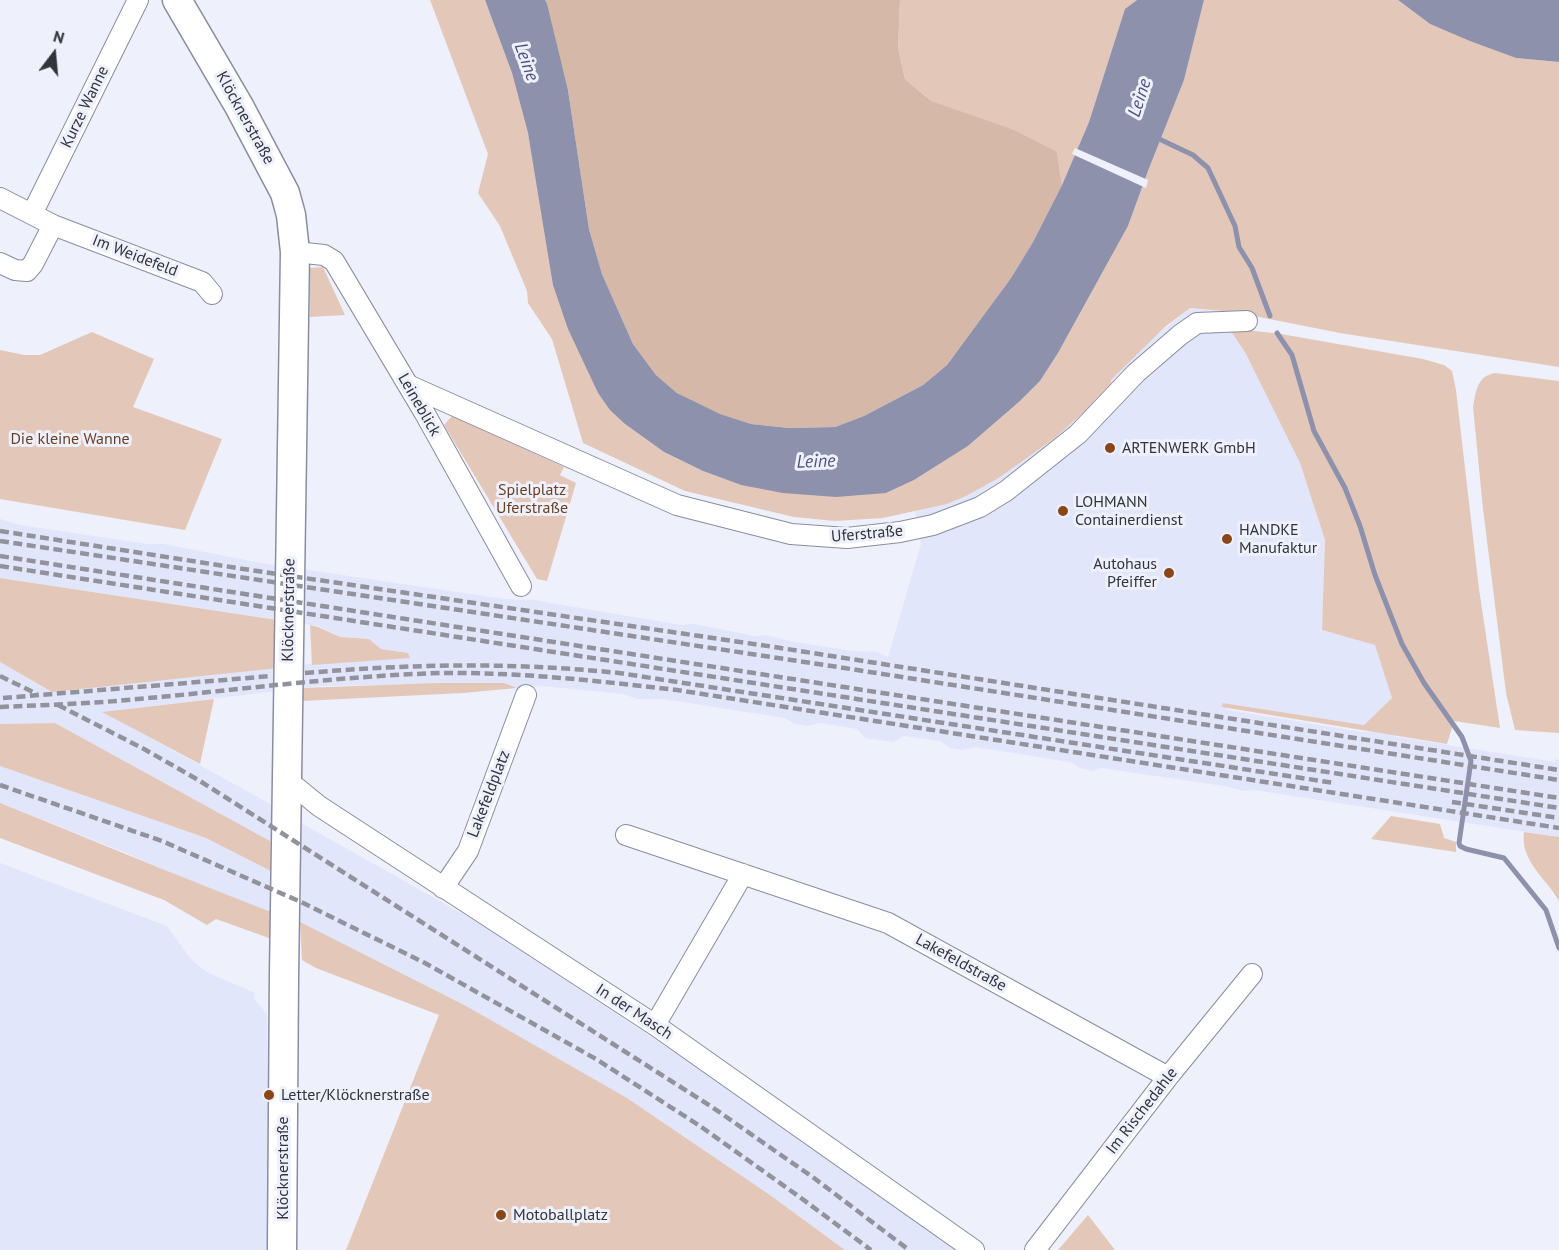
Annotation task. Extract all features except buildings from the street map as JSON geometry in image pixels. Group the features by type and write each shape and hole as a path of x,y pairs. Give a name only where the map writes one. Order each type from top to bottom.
{"main road":[{"name":"Klöcknerstraße","path":"177,0 239,106 285,193 291,215 294,252 282,1250"}],"street":[{"name":"Kurze Wanne","path":"32,214 138,0"},
{"name":"Im Weidefeld","path":"3,206 32,214 53,225 202,282 212,294"},
{"path":"0,263 15,270 27,271 53,225"},
{"name":"Leineblick","path":"294,252 324,255 334,261 408,385 521,586"},
{"name":"Uferstraße","path":"408,385 677,505 791,534 847,538 900,532 933,525 980,507 1006,491 1078,434 1144,366 1197,323 1246,321"},
{"name":"Lakefeldplatz","path":"442,888 468,851 526,695"},
{"name":"In der Masch","path":"286,787 297,788 319,806 442,888 655,1025 974,1250"},
{"name":"Lakefeldstraße","path":"626,835 888,923 1168,1077"},
{"path":"655,1025 743,874"},
{"name":"Im Rischedahle","path":"1035,1250 1168,1077 1252,974"}],"shaded area":[{"path":"545,0 900,0 898,48 905,79 931,101 1014,130 1057,152 1062,185 1033,242 1011,278 947,365 923,385 864,416 835,427 789,428 751,424 719,414 677,393 656,375 633,344 602,274 589,229 568,90"},
{"path":"1190,308 1217,311 1245,352 1300,463 1325,540 1322,630 1376,645 1392,698 1364,725 1223,703 1228,710 1362,732 1387,733 1398,737 1555,762 1555,759 1559,760 1559,837 1101,768 1092,771 1070,762 975,747 963,750 950,748 940,741 904,736 893,742 865,738 857,729 820,723 808,726 795,724 785,718 663,699 637,699 623,694 542,686 517,688 504,683 318,686 103,712 276,807 477,922 741,1096 893,1201 956,1250 845,1250 770,1195 627,1098 300,922 199,885 124,852 0,803 0,766 206,838 270,870 270,841 55,723 0,724 0,662 52,692 408,653 381,649 369,639 340,637 318,626 0,578 0,519 20,525 148,544 164,544 261,563 505,599 534,600 681,625 694,624 755,636 766,635 852,651 877,652 888,657 921,544 915,511 947,504 966,496 997,478 1055,438 1086,410 1111,383 1111,380 1152,339"},
{"path":"0,863 167,926 190,958 201,968 255,993 254,999 267,1014 269,1250 0,1250"}],"green space":[{"path":"430,0 485,0 512,73 528,133 537,181 585,362 598,393 625,424 664,452 703,471 741,485 886,493 914,480 968,446 1040,381 1058,353 1128,226 1184,80 1204,0 1398,0 1430,24 1516,58 1559,62 1559,367 1340,333 1234,312 1190,308 1166,326 1111,380 1111,383 1086,410 1055,438 997,479 947,504 883,518 835,521 794,517 685,491 583,443 552,339 528,303 527,291 500,226 478,193 488,154"},
{"path":"900,0 1137,0 1125,10 1089,122 1062,185 1057,152 931,101 905,79 898,48"},
{"path":"323,267 345,315 310,317 310,268"},
{"path":"1230,330 1281,334 1423,359 1444,365 1452,371 1479,589 1500,728 1454,721 1447,744 1222,707 1223,703 1364,725 1392,698 1375,645 1322,630 1325,540 1300,463 1245,352"},
{"name":"Die kleine Wanne","path":"92,332 154,359 133,407 222,439 185,530 0,499 0,350 24,355 40,355"},
{"path":"1495,373 1559,381 1559,733 1515,730 1506,693 1473,407 1481,381 1484,377"},
{"name":"Spielplatz Uferstraße","path":"452,416 564,467 560,475 576,483 547,581 537,579 444,425"},
{"path":"0,578 277,620 278,668 52,692 0,662"},
{"path":"310,625 340,637 369,639 381,649 408,653 410,658 312,665"},
{"path":"504,683 517,688 302,701 302,688"},
{"path":"214,699 200,764 102,712"},
{"path":"55,723 270,841 271,871 206,838 0,766 0,724"},
{"path":"0,803 277,914 274,932 269,938 216,919 207,925 164,900 0,838"},
{"path":"1391,816 1440,824 1444,838 1456,842 1456,852 1371,839"},
{"path":"1524,832 1559,837 1559,901 1530,861 1526,852"},
{"path":"300,922 466,1006 627,1098 770,1195 845,1250 346,1250 439,1015 316,968 302,960"},
{"path":"1088,1215 1115,1250 1058,1250"}],"water":[{"name":"Leine","path":"485,0 545,0 547,4 568,90 589,229 602,274 633,344 656,375 677,393 720,414 751,424 789,428 835,427 864,416 923,385 947,365 1011,278 1033,242 1062,185 1089,122 1125,9 1137,0 1204,0 1184,80 1128,226 1058,353 1040,381 968,446 914,480 886,493 836,497 783,493 741,485 703,471 664,452 625,424 610,410 598,393 568,329 553,285 528,133 512,73"},
{"path":"1398,0 1559,0 1559,62 1516,58 1470,41 1430,24"}],"pier":[{"path":"1075,148 1148,180 1146,188 1072,154"}],"waterway":[{"path":"1155,137 1193,155 1208,168 1235,226 1239,247 1252,268 1270,316"},
{"path":"1277,333 1292,355 1314,431 1345,488 1402,644 1424,683 1462,737 1471,761 1460,846 1504,858 1546,910 1559,948"}],"railway":[{"path":"0,531 774,647 1559,770"},
{"path":"0,541 838,667 1559,780"},
{"path":"0,556 1559,798"},
{"path":"0,566 1559,808"},
{"path":"305,673 462,666 540,667 619,673 1334,783"},
{"path":"0,707 111,701 323,680 402,675 471,673 559,678 677,690 1559,828"},
{"path":"0,676 37,694"},
{"path":"3,698 272,676"},
{"path":"58,705 200,781 712,1107 814,1178 909,1250"},
{"path":"0,785 162,841 301,902 425,963 596,1059 700,1126 871,1250"},
{"path":"1452,802 1559,818"}],"place":[{"name":"ARTENWERK GmbH","path":"1110,448"},
{"name":"LOHMANN Containerdienst","path":"1063,511"},
{"name":"HANDKE Manufaktur","path":"1227,539"},
{"name":"Autohaus Pfeiffer","path":"1169,573"},
{"name":"Letter/Klöcknerstraße","path":"269,1095"},
{"name":"Motoballplatz","path":"501,1215"}]}
